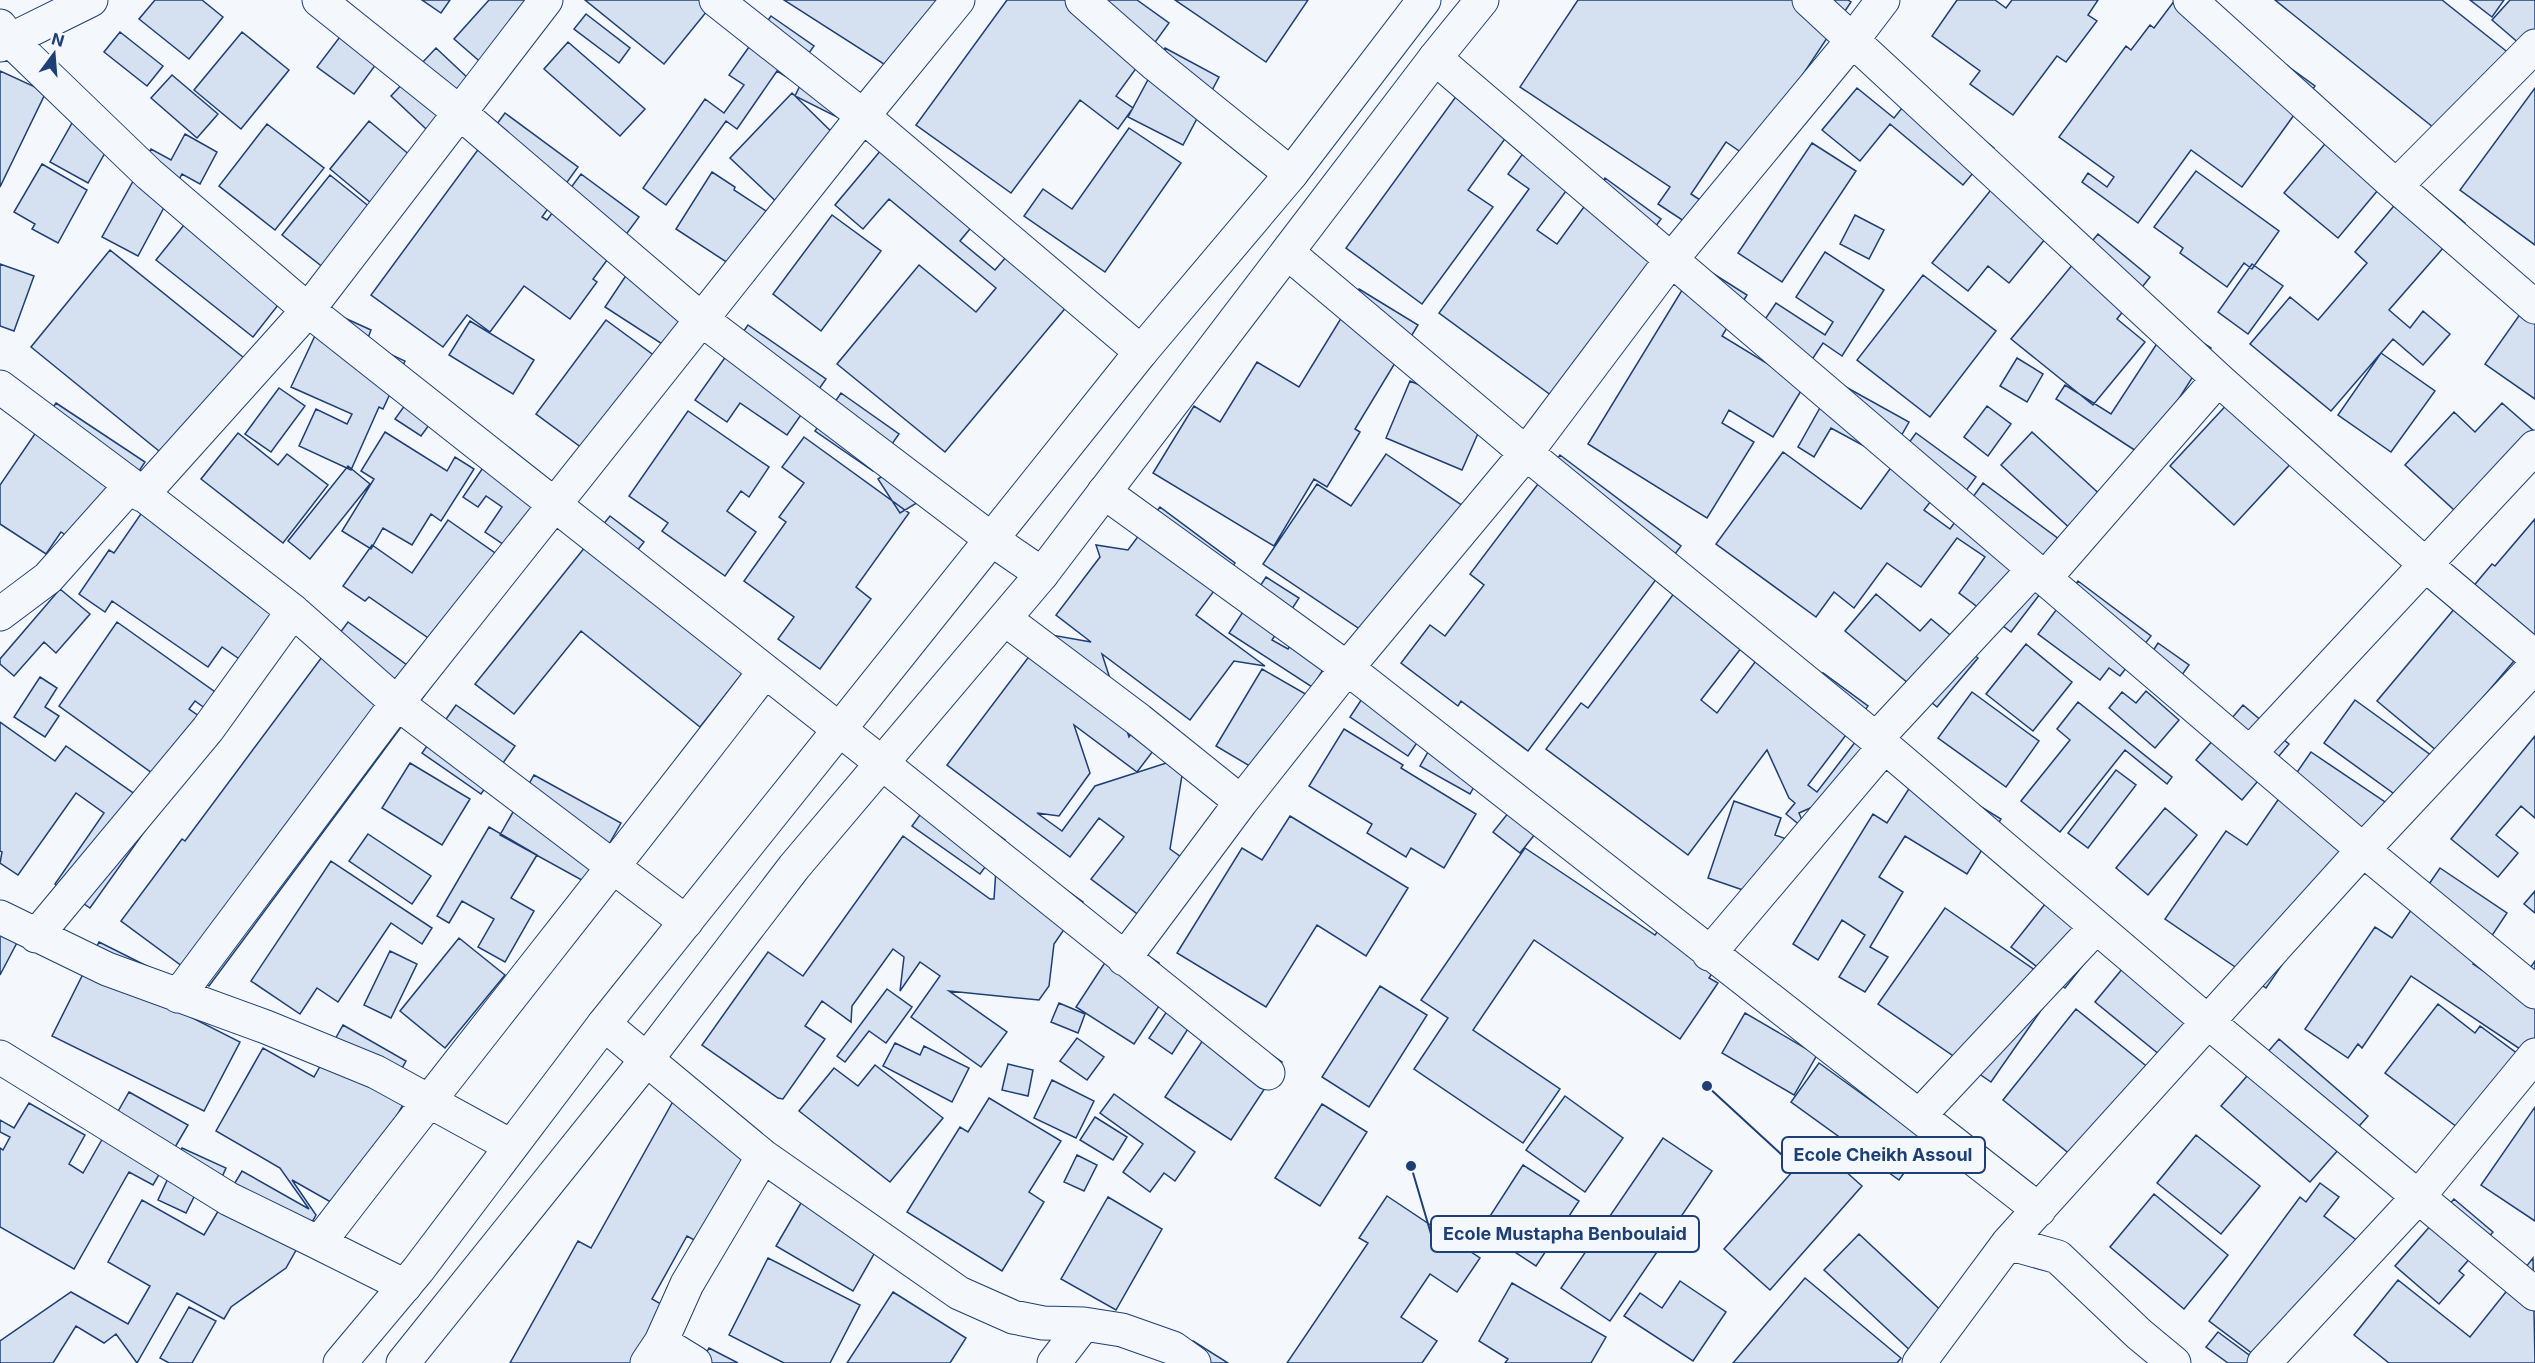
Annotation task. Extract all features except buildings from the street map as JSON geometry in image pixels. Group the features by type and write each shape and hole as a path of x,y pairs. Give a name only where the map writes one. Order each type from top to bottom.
{"street":[{"path":"91,0 4,37 149,174 308,310 883,764 1268,1072"},
{"path":"319,0 459,112 701,319 991,539 1042,574"},
{"path":"0,614 48,579 137,490 308,310 546,0"},
{"path":"716,0 863,116 1141,352"},
{"path":"178,996 397,703 701,319 958,0"},
{"path":"1082,0 1156,64 1291,174"},
{"path":"340,1363 405,1286 604,1024 1141,352 1291,174 1424,0"},
{"path":"403,1363 647,1059 794,867 1042,574 1435,58 1482,0"},
{"path":"1809,0 1851,42 2218,379 2427,566 2535,657"},
{"path":"1124,959 1241,802 1347,668 1526,453 1671,260 1851,42 1882,0"},
{"path":"2190,0 2396,186 2535,307"},
{"path":"2396,186 2535,46"},
{"path":"1435,58 2363,850 2535,992"},
{"path":"1288,253 1526,453 1880,743 2208,1022 2535,1294"},
{"path":"1709,954 1880,743 2218,379"},
{"path":"0,387 293,611 397,703 686,922"},
{"path":"2250,753 2427,566 2535,447"},
{"path":"1104,492 1347,668 1709,954 2039,1210"},
{"path":"36,936 208,729 293,611"},
{"path":"1005,619 1241,802"},
{"path":"1919,1363 2008,1243 2363,850 2535,666"},
{"path":"319,1243 428,1101 614,868 765,671"},
{"path":"0,917 107,969 266,1027 376,1072 511,1146"},
{"path":"1919,1116 2096,927"},
{"path":"604,1024 763,1156 958,1293 1013,1317 1043,1323 1084,1324 1122,1330 1173,1348 1194,1363"},
{"path":"2264,1363 2419,1196 2535,1055"},
{"path":"0,1057 229,1199 405,1286"},
{"path":"695,1363 654,1352 687,1284 763,1156"},
{"path":"2008,1243 2058,1257 2139,1334 2174,1363"},
{"path":"1054,1363 1084,1324"}],"place":[{"name":"Ecole Cheikh Assoul","path":"1707,1086"},
{"name":"Ecole Mustapha Benboulaid","path":"1411,1166"}]}
